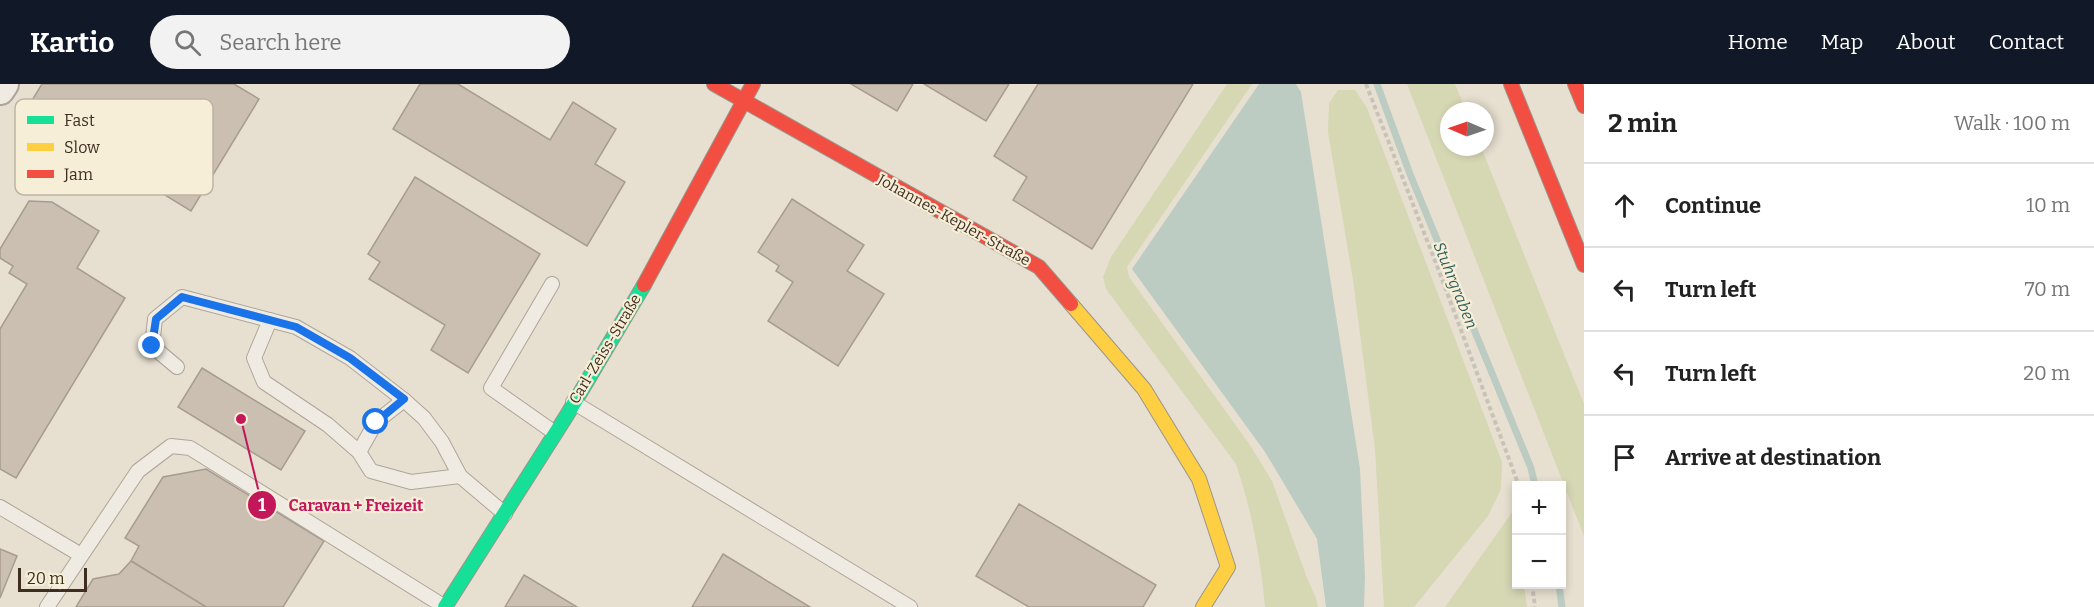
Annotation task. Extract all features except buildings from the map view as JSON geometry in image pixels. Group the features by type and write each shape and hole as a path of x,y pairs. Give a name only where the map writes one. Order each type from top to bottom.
{"main road":[{"name":"Johannes-Kepler-Straße","path":"714,84 1039,267 1144,389 1199,479 1228,567 1203,607"},
{"name":"Carl-Zeiss-Straße","path":"445,607 627,315 753,84"},
{"path":"1511,84 1584,265"},
{"path":"1575,84 1584,106"}],"street":[{"path":"0,90 4,84"}],"lane":[{"path":"552,284 491,388 555,433"},
{"path":"177,367 152,346 156,319 182,297 296,327 350,358 404,399 424,418 442,442 460,476 505,514"},
{"path":"270,320 254,358 264,382 328,425 359,452 371,471 411,482 460,476"},
{"path":"359,452 376,422 404,399"},
{"path":"573,402 909,607"},
{"path":"47,607 138,471 171,446 190,448 445,607"},
{"path":"0,507 81,555"}],"path":[{"path":"1365,84 1439,271 1517,481"},
{"path":"1533,589 1535,607"}],"green space":[{"path":"1227,84 1252,84 1127,267 1129,277 1250,445 1272,481 1318,607 1265,607 1255,534 1236,464 1106,289 1103,277 1111,257"},
{"path":"1407,84 1455,84 1462,102 1440,102 1440,156 1485,156 1584,404 1584,536 1566,490 1566,481 1562,481"},
{"path":"1338,90 1355,90 1367,108 1502,462 1501,489 1488,516 1414,607 1384,607 1375,449 1353,280 1328,132 1329,103"},
{"path":"1512,512 1512,589 1525,589 1527,607 1445,607"}],"shaded area":[{"path":"1259,84 1296,84 1301,92 1360,469 1365,576 1364,607 1326,607 1317,539 1265,452 1132,269"}],"waterway":[{"name":"Stuhrgraben","path":"1377,84 1410,174 1531,468 1534,481"},
{"name":"Stuhrgraben","path":"1560,589 1562,607"}],"traffic: fast":[{"path":"445,607 567,415 644,285"}],"traffic: slow":[{"path":"1071,304 1144,389 1199,479 1228,567 1203,607"}],"traffic: jam":[{"path":"714,84 1039,267 1071,304"},
{"path":"644,285 753,84"},
{"path":"1511,84 1584,265"},
{"path":"1575,84 1584,106"}],"place":[{"name":"Caravan + Freizeit","path":"241,419"}],"route":[{"path":"152,346 156,319 182,297 296,327 350,358 404,399 376,422"}]}
